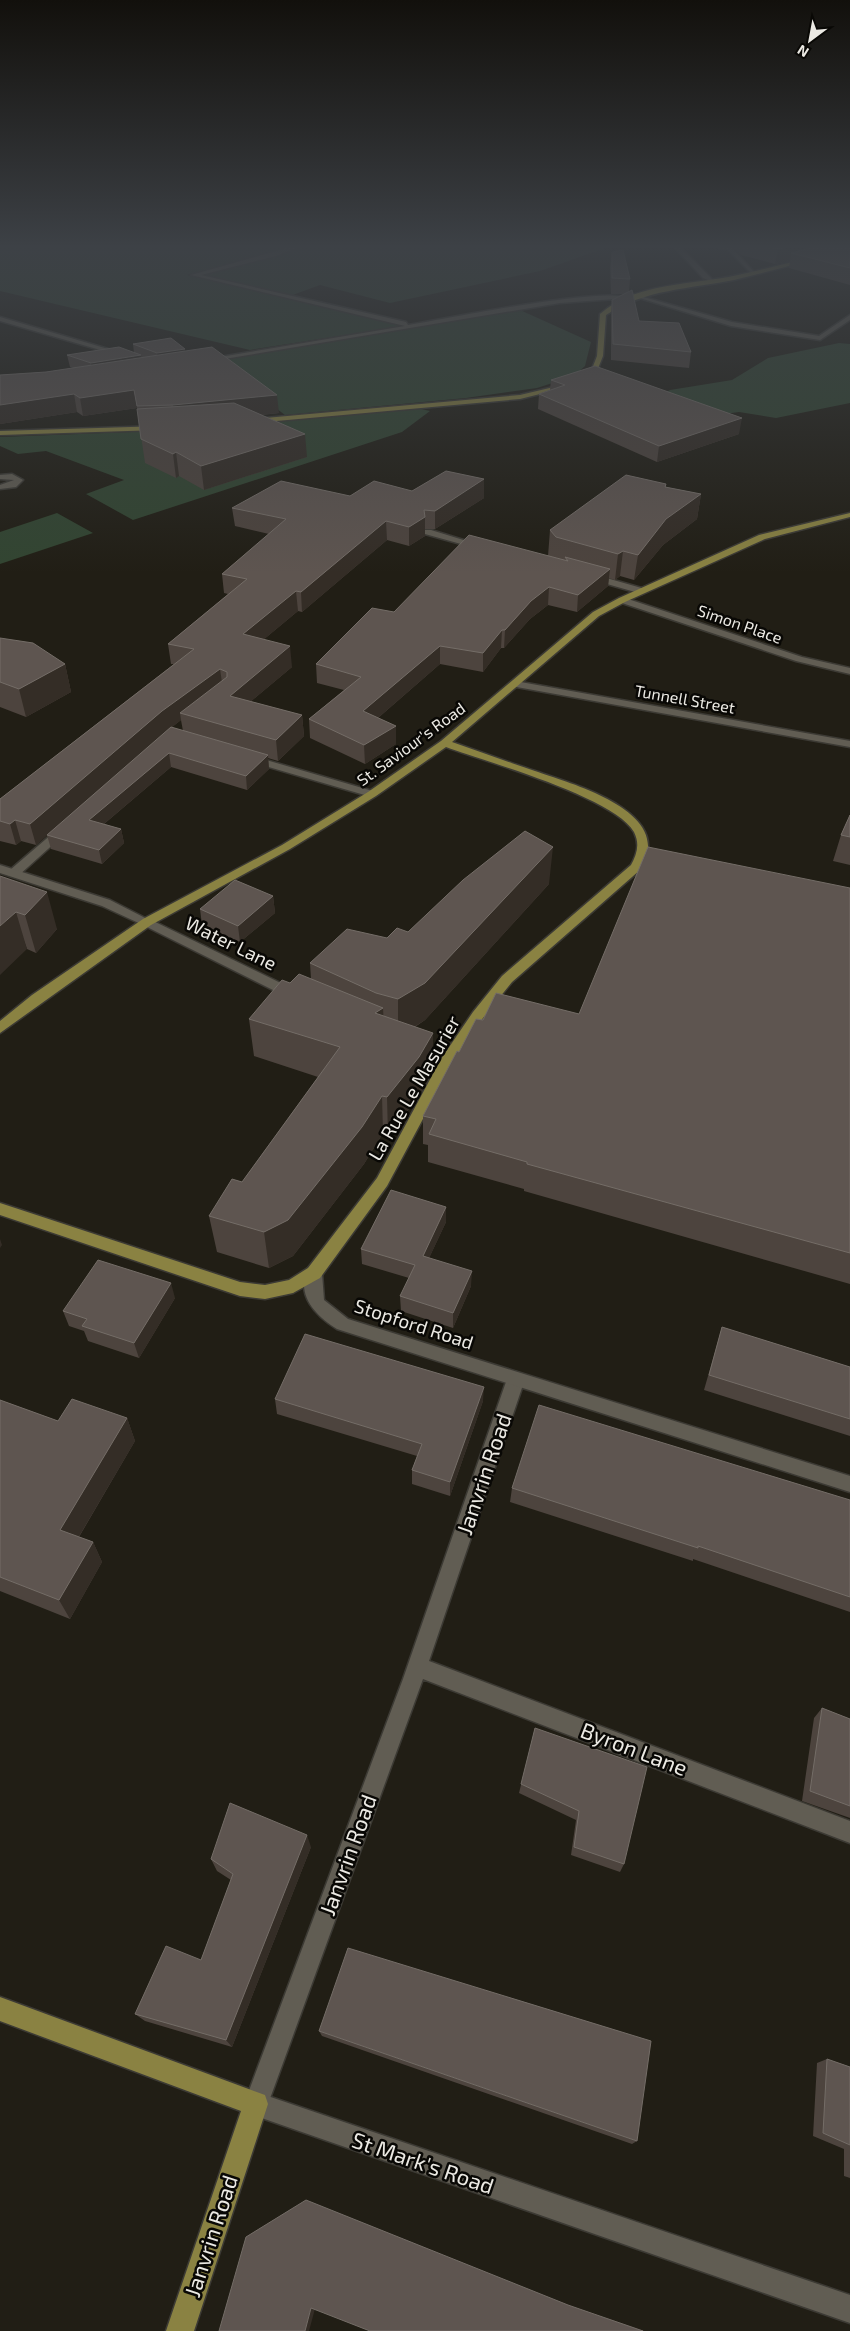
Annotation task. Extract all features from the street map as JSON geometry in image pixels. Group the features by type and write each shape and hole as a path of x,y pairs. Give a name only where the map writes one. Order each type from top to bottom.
{"main road":[{"path":"579,381 595,370 599,356"},
{"path":"246,422 520,397 543,393 570,384"},
{"path":"0,433 166,428"},
{"name":"St. Saviour's Road","path":"0,1028 37,998 147,922 286,847 372,794 445,743 582,624 622,600 762,537 850,515"},
{"name":"La Rue Le Masurier","path":"314,1273 382,1182 448,1059 478,1015 507,979 621,882 648,852 634,824 613,806 584,792 445,743"},
{"path":"0,1209 240,1289 264,1292 293,1286 314,1273"},
{"name":"St Mark's Road","path":"0,2009 256,2104"},
{"name":"Janvrin Road","path":"180,2331 256,2104"}],"street":[{"path":"123,356 127,357"},
{"path":"198,362 235,356"},
{"path":"0,477 12,476 19,480 12,485 0,487"},
{"path":"428,532 487,548"},
{"path":"579,574 642,591"},
{"name":"Simon Place","path":"622,600 799,659 850,671"},
{"name":"Tunnell Street","path":"515,684 850,744"},
{"path":"238,755 372,794"},
{"path":"14,873 70,823"},
{"name":"Water Lane","path":"0,869 106,904 303,998"},
{"path":"401,1044 448,1059"},
{"name":"Stopford Road","path":"314,1273 312,1296 322,1311 343,1324 850,1484"},
{"name":"Janvrin Road","path":"256,2104 418,1666 516,1379"},
{"name":"Byron Lane","path":"418,1666 850,1832"},
{"name":"St Mark's Road","path":"256,2104 850,2309"}],"green space":[{"path":"245,356 588,356 585,366 574,376 537,388 466,398 285,415 214,361"},
{"path":"779,356 850,356 850,403 776,418 739,412 710,416 656,398 670,390 732,380 768,358"},
{"path":"421,409 430,411 402,432 133,520 86,494 124,480 46,451 18,454 0,446 0,437 156,431"},
{"path":"57,513 93,533 0,564 0,532"}],"building":[{"path":"69,356 136,356 91,363"},
{"path":"154,356 224,356 277,395 173,405 137,406 134,390 80,398 74,394 0,405 0,375 46,372"},
{"path":"595,366 742,418 659,446 539,394 565,385 551,380"},
{"path":"234,403 305,434 201,466 176,452 173,454 141,439 137,409"},
{"path":"446,471 484,479 435,511 424,510 425,517 409,527 386,521 301,592 296,591 243,634 290,646 230,696 302,715 276,740 180,713 227,677 227,672 220,669 162,711 30,824 15,820 10,824 0,821 0,799 194,649 168,644 247,579 222,574 286,519 232,508 281,481 350,496 374,481 412,491"},
{"path":"626,475 666,484 665,487 701,494 666,519 638,555 623,551 618,554 556,537 550,530"},
{"path":"469,535 568,561 565,557 610,569 578,595 549,587 531,601 505,630 502,630 483,653 440,646 363,711 396,726 364,745 309,719 361,677 316,664 372,608 394,612"},
{"path":"0,638 33,643 65,664 19,689 0,682"},
{"path":"171,727 268,755 246,776 169,753 89,820 121,829 99,850 47,835"},
{"path":"850,815 850,837 841,835"},
{"path":"525,831 553,847 425,983 398,999 376,993 310,963 347,929 387,938 397,928 408,932 463,880"},
{"path":"648,847 850,888 850,1253 527,1164 527,1162 429,1134 436,1119 423,1116 457,1051 459,1052 476,1019 483,1020 496,993 579,1014"},
{"path":"0,876 47,892 25,915 16,912 0,926"},
{"path":"235,880 273,896 238,926 200,909"},
{"path":"299,974 383,1008 375,1013 433,1033 419,1057 387,1097 382,1096 362,1127 288,1220 264,1232 209,1216 232,1179 242,1182 340,1047 249,1019 282,980 290,983"},
{"path":"391,1190 446,1207 423,1256 472,1271 453,1313 400,1296 415,1265 361,1249"},
{"path":"98,1260 171,1283 134,1343 82,1326 87,1319 63,1311"},
{"path":"722,1327 850,1367 850,1419 709,1375"},
{"path":"305,1334 484,1387 450,1482 412,1470 422,1444 275,1399"},
{"path":"72,1399 127,1418 60,1530 93,1542 59,1600 0,1577 0,1400 58,1421"},
{"path":"539,1405 850,1500 850,1597 698,1546 698,1548 512,1488"},
{"path":"822,1708 850,1719 850,1806 810,1791"},
{"path":"535,1728 647,1767 624,1864 574,1847 579,1811 521,1784"},
{"path":"230,1803 307,1835 226,2040 135,2014 166,1946 201,1960 233,1874 211,1859"},
{"path":"348,1948 651,2041 637,2141 319,2031"},
{"path":"827,2059 850,2067 850,2145 823,2133"},
{"path":"306,2200 568,2305 643,2331 370,2331 311,2308 305,2331 219,2331 246,2237"}]}
